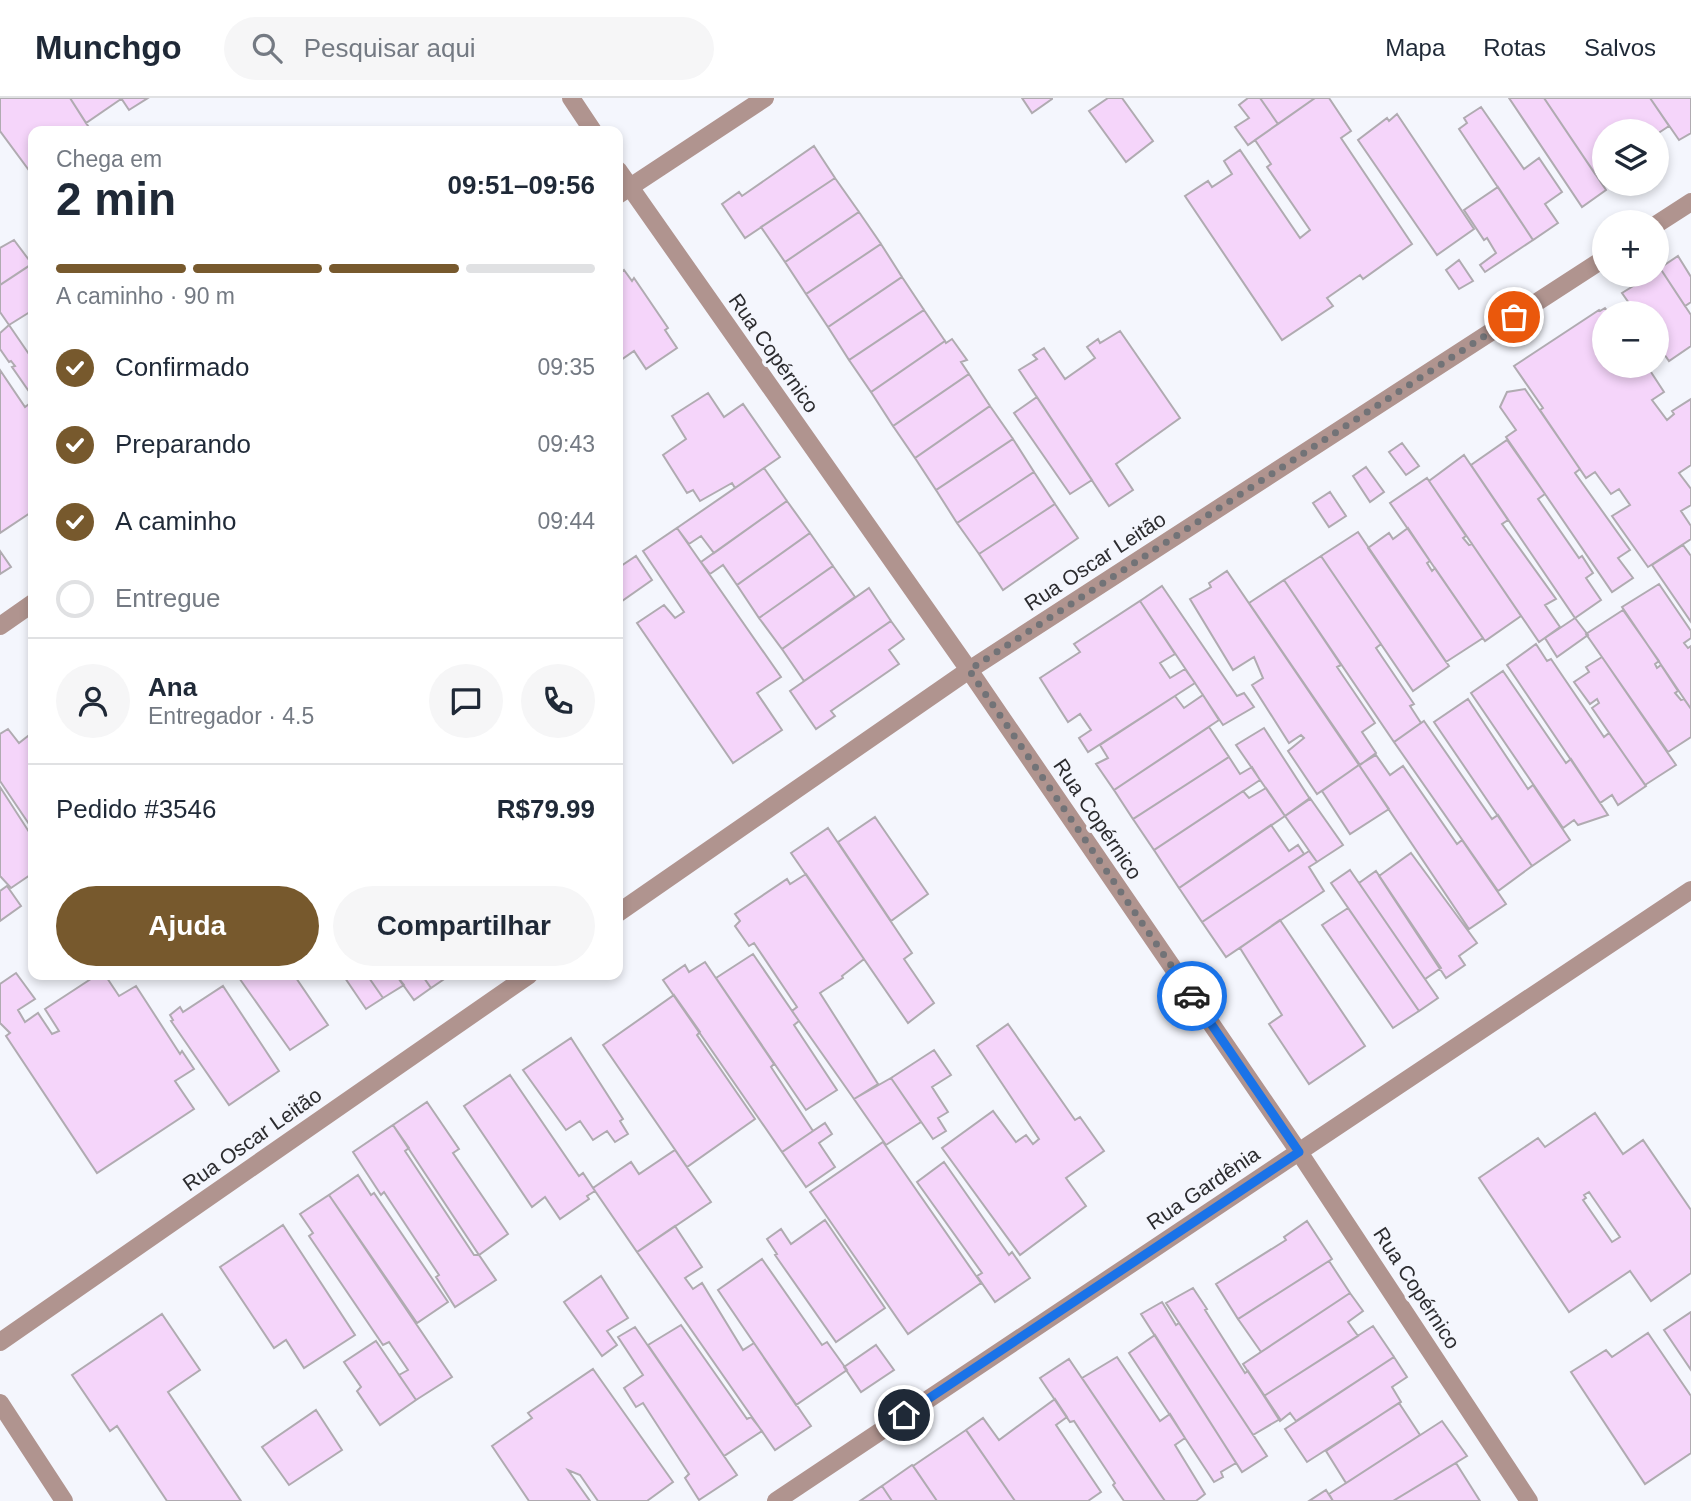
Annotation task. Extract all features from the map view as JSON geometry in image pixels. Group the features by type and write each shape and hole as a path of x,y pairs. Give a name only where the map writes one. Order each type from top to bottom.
{"street":[{"path":"571,98 590,126"},
{"path":"624,191 765,98"},
{"name":"Rua Copérnico","path":"624,191 969,670 1299,1152 1529,1501"},
{"path":"1669,216 1691,202"},
{"name":"Rua Oscar Leitão","path":"623,911 969,670 1592,266"},
{"path":"0,626 28,606"},
{"name":"Rua Gardênia","path":"776,1501 1691,890"},
{"name":"Rua Oscar Leitão","path":"0,1342 522,980"},
{"path":"0,1403 64,1501"}],"building":[{"path":"0,98 70,98 88,126 28,126 28,169 0,131"},
{"path":"70,98 121,98 121,99 86,123"},
{"path":"121,98 148,98 129,110"},
{"path":"1022,98 1052,98 1052,99 1032,113"},
{"path":"1108,98 1122,98 1153,141 1126,162 1089,111"},
{"path":"1248,98 1260,98 1278,124 1248,145 1235,127 1249,118 1239,105"},
{"path":"1260,98 1315,98 1278,124"},
{"path":"1315,98 1329,98 1351,131 1341,138 1412,244 1363,279 1360,275 1327,298 1333,306 1282,340 1185,196 1208,181 1212,187 1232,174 1224,161 1240,150 1300,238 1310,230 1267,167 1271,164 1255,140"},
{"path":"1509,98 1544,98 1592,169 1592,196 1598,196 1582,207"},
{"path":"1544,98 1650,98 1664,119 1592,119 1592,170"},
{"path":"1650,98 1691,98 1691,133 1679,140 1669,126 1669,119 1664,119"},
{"path":"1481,107 1524,169 1539,158 1562,192 1545,204 1558,223 1533,240 1459,129 1467,123 1464,118"},
{"path":"1397,114 1474,229 1437,255 1358,140 1387,118 1389,121"},
{"path":"814,146 835,178 745,238 722,204 739,192 742,196"},
{"path":"835,178 859,212 785,262 761,227"},
{"path":"1498,187 1533,240 1485,272 1480,265 1496,253 1464,210"},
{"path":"859,212 881,244 806,294 785,262"},
{"path":"14,240 28,259 28,267 0,285 0,248"},
{"path":"881,244 902,277 828,327 806,294"},
{"path":"1678,256 1691,277 1691,302 1685,306 1669,282 1669,262"},
{"path":"1459,260 1473,281 1459,289 1446,270"},
{"path":"28,266 28,313 9,325 0,312 0,285"},
{"path":"623,271 632,281 634,278 668,328 665,330 677,348 646,369 634,351 623,359"},
{"path":"902,277 924,310 849,360 828,327"},
{"path":"1669,282 1691,315 1691,346 1669,361 1669,301 1628,301 1622,293 1632,287 1669,287"},
{"path":"924,310 945,341 871,392 849,360"},
{"path":"1592,315 1592,378 1655,378 1664,392 1652,400 1667,420 1674,414 1672,411 1691,399 1691,465 1679,473 1691,489 1691,505 1681,511 1691,526 1691,539 1648,567 1612,516 1630,505 1619,489 1611,494 1595,472 1586,478 1514,366"},
{"path":"9,325 28,353 28,390 12,367 15,366 0,349 0,333"},
{"path":"1120,331 1180,418 1116,464 1133,490 1109,506 1019,370 1037,359 1033,355 1044,348 1065,379 1095,358 1087,347 1098,339 1100,343"},
{"path":"952,339 967,360 961,362 969,374 893,426 871,392 945,341 946,343"},
{"path":"0,370 25,407 28,405 28,514 0,533"},
{"path":"969,374 990,406 915,458 893,426"},
{"path":"1525,389 1580,469 1575,473 1630,550 1618,558 1633,578 1612,592 1506,437 1516,430 1500,407 1507,392"},
{"path":"708,393 724,417 743,404 780,457 735,488 732,483 700,501 693,490 687,493 663,455 686,439 672,416"},
{"path":"1037,397 1092,480 1070,494 1014,413"},
{"path":"990,406 1013,439 936,490 915,458"},
{"path":"1013,439 1034,472 957,523 936,490"},
{"path":"1507,440 1545,494 1538,499 1579,558 1582,556 1593,573 1586,578 1601,600 1575,618 1471,465"},
{"path":"1402,443 1419,466 1406,475 1389,452"},
{"path":"1464,455 1508,520 1502,524 1556,599 1545,605 1560,627 1539,642 1429,481"},
{"path":"1366,467 1384,492 1370,502 1353,476"},
{"path":"764,468 787,501 714,553 701,536 689,544 677,528"},
{"path":"1034,472 1055,504 979,554 957,523"},
{"path":"1427,478 1466,536 1463,538 1469,545 1472,544 1521,616 1485,641 1390,503"},
{"path":"1330,492 1346,516 1329,527 1313,503"},
{"path":"787,501 810,533 737,585 723,565 710,574 701,562"},
{"path":"1055,504 1078,538 1003,590 979,554"},
{"path":"677,528 781,677 757,693 782,730 733,763 637,623 664,605 675,618 684,612 643,551"},
{"path":"1408,528 1430,561 1427,563 1432,571 1435,568 1483,638 1446,662 1368,548 1389,533 1393,539"},
{"path":"1358,532 1449,666 1413,691 1321,556"},
{"path":"810,533 833,566 759,618 737,585"},
{"path":"1683,545 1691,556 1691,622 1652,565"},
{"path":"0,551 11,567 0,574"},
{"path":"636,556 652,580 623,600 623,565"},
{"path":"1321,556 1381,644 1376,648 1414,704 1410,706 1421,723 1394,742 1284,580"},
{"path":"833,566 855,597 782,649 759,618"},
{"path":"1227,571 1359,765 1317,794 1288,751 1304,738 1301,735 1289,743 1252,685 1263,678 1254,657 1233,670 1190,599 1211,587 1209,583"},
{"path":"1284,580 1341,665 1337,667 1375,723 1362,732 1376,753 1360,765 1249,603"},
{"path":"1659,584 1691,631 1691,638 1684,643 1688,648 1691,646 1691,709 1622,607"},
{"path":"1162,586 1237,696 1244,693 1254,707 1223,725 1140,601"},
{"path":"869,588 891,621 804,681 782,649"},
{"path":"1140,601 1175,654 1160,663 1170,678 1185,669 1195,683 1088,752 1079,738 1091,730 1080,714 1068,722 1040,678 1080,652 1074,644"},
{"path":"1623,610 1659,661 1655,664 1657,668 1661,665 1678,691 1675,693 1681,700 1684,699 1691,709 1691,737 1668,752 1586,634"},
{"path":"1575,618 1588,635 1557,657 1545,638"},
{"path":"891,621 904,639 889,650 899,664 831,711 835,716 816,729 790,691"},
{"path":"1536,644 1547,661 1551,659 1604,737 1609,733 1646,786 1618,805 1612,795 1600,803 1507,665"},
{"path":"1602,657 1676,765 1645,785 1592,708 1599,703 1597,699 1590,704 1574,682 1589,672 1586,667"},
{"path":"1503,671 1566,763 1571,759 1608,815 1578,825 1574,820 1563,828 1471,693"},
{"path":"1203,695 1219,720 1114,790 1096,764 1108,758 1100,745 1175,696 1184,708"},
{"path":"1468,699 1528,789 1533,785 1570,840 1532,866 1434,722"},
{"path":"1424,721 1492,819 1498,815 1532,866 1498,891 1394,742"},
{"path":"1209,727 1229,757 1133,819 1114,790"},
{"path":"1264,728 1310,799 1285,816 1236,745"},
{"path":"8,729 19,743 28,736 28,823 0,781 0,734"},
{"path":"1376,755 1390,775 1403,766 1457,844 1462,840 1506,904 1469,929 1359,765"},
{"path":"1229,757 1240,774 1252,767 1260,780 1154,850 1133,819"},
{"path":"1359,765 1389,809 1350,834 1322,791"},
{"path":"0,787 28,830 28,876 11,888 0,876"},
{"path":"1266,788 1285,816 1179,888 1154,850 1243,791 1249,798"},
{"path":"1310,798 1343,845 1317,862 1285,816"},
{"path":"875,817 928,894 891,921 838,842"},
{"path":"1271,825 1289,851 1298,845 1304,854 1202,922 1179,888"},
{"path":"828,828 912,953 904,959 934,1003 908,1023 791,853"},
{"path":"1309,851 1317,862 1309,867 1324,891 1226,957 1202,922"},
{"path":"1411,853 1477,943 1459,956 1465,965 1446,978 1379,876"},
{"path":"1350,870 1438,998 1419,1011 1331,883"},
{"path":"1376,871 1441,968 1425,979 1359,883"},
{"path":"806,874 864,959 842,976 843,978 820,993 878,1084 854,1099 792,1011 797,1007 754,943 749,946 735,926 740,921 735,914 787,879 790,884"},
{"path":"7,886 21,906 0,921 0,891"},
{"path":"1348,908 1419,1011 1393,1028 1322,925"},
{"path":"1280,920 1365,1046 1309,1084 1269,1024 1282,1015 1240,948"},
{"path":"753,954 799,1021 794,1025 837,1090 806,1110 716,978"},
{"path":"705,962 774,1064 771,1067 813,1131 782,1152 663,980 685,965 689,972"},
{"path":"16,973 35,999 18,1010 25,1022 38,1013 52,1034 59,1031 45,1009 89,980 108,980 119,996 136,986 180,1054 182,1051 194,1069 175,1081 194,1109 97,1173 6,1036 10,1033 0,1023 0,984"},
{"path":"241,980 297,980 328,1025 290,1050"},
{"path":"346,980 370,980 383,998 366,1009"},
{"path":"370,980 400,980 404,985 383,998"},
{"path":"400,980 425,980 431,988 414,1000"},
{"path":"425,980 443,980 431,988"},
{"path":"223,986 279,1071 229,1105 171,1021 173,1020 170,1015 180,1007 183,1012"},
{"path":"674,995 700,1032 697,1035 755,1119 687,1167 603,1045"},
{"path":"1008,1024 1075,1120 1080,1117 1104,1151 1066,1178 1086,1206 1020,1255 942,1148 993,1111 1016,1142 1026,1135 1033,1144 1039,1139 977,1046"},
{"path":"571,1038 623,1119 620,1121 628,1134 615,1142 607,1131 593,1140 580,1121 566,1130 523,1070"},
{"path":"934,1050 951,1075 932,1087 948,1112 938,1118 946,1131 933,1139 891,1078"},
{"path":"510,1075 579,1176 583,1173 595,1191 587,1196 589,1199 560,1219 545,1197 532,1207 464,1106"},
{"path":"891,1078 921,1122 886,1145 854,1099"},
{"path":"427,1102 459,1149 453,1153 508,1234 479,1255 393,1125"},
{"path":"1595,1113 1623,1154 1643,1140 1691,1210 1691,1273 1651,1301 1630,1271 1569,1312 1479,1178 1538,1138 1545,1147","holes":["1589,1192 1620,1237 1612,1242 1583,1200 1586,1198 1584,1195"]},
{"path":"825,1123 832,1134 819,1143 835,1167 806,1187 782,1152"},
{"path":"393,1125 409,1148 405,1151 474,1255 479,1255 496,1280 455,1307 436,1277 439,1275 384,1192 381,1195 353,1152"},
{"path":"883,1142 981,1283 908,1334 810,1192"},
{"path":"675,1150 711,1202 637,1252 593,1188 631,1162 639,1174"},
{"path":"944,1162 1009,1255 1012,1252 1030,1278 995,1302 977,1276 982,1273 917,1182"},
{"path":"358,1175 371,1195 374,1193 448,1302 417,1323 329,1195"},
{"path":"329,1195 452,1377 416,1400 399,1375 408,1370 389,1342 383,1345 309,1236 313,1233 300,1214"},
{"path":"825,1220 885,1308 836,1342 775,1255 777,1254 767,1239 781,1229 791,1244"},
{"path":"1307,1221 1332,1259 1238,1319 1216,1284 1286,1240 1284,1237"},
{"path":"283,1225 355,1335 304,1368 286,1340 274,1348 220,1267"},
{"path":"675,1226 702,1267 685,1278 693,1289 702,1283 743,1350 754,1343 811,1426 775,1450 637,1252"},
{"path":"762,1259 822,1345 827,1342 847,1370 796,1405 718,1290"},
{"path":"1329,1261 1350,1293 1261,1352 1238,1319"},
{"path":"601,1276 628,1318 607,1331 617,1345 602,1356 564,1302"},
{"path":"1193,1288 1245,1373 1248,1371 1280,1419 1253,1435 1166,1303"},
{"path":"1350,1293 1363,1311 1348,1322 1358,1336 1264,1396 1243,1364"},
{"path":"1162,1302 1176,1325 1179,1323 1267,1456 1242,1472 1141,1314"},
{"path":"1691,1312 1691,1370 1664,1330"},
{"path":"162,1314 200,1370 168,1392 241,1501 167,1501 117,1426 110,1431 72,1375"},
{"path":"681,1325 747,1419 751,1417 762,1431 724,1456 648,1345"},
{"path":"1373,1326 1394,1357 1296,1421 1290,1413 1280,1421 1264,1396"},
{"path":"635,1327 737,1475 699,1500 685,1478 689,1474 643,1403 636,1407 624,1388 643,1375 618,1337"},
{"path":"1648,1333 1691,1396 1691,1453 1645,1484 1571,1372 1606,1350 1612,1357"},
{"path":"1155,1335 1236,1463 1221,1472 1223,1477 1214,1482 1129,1353"},
{"path":"376,1341 416,1400 380,1425 357,1391 361,1387 344,1362"},
{"path":"876,1345 894,1370 861,1392 844,1367"},
{"path":"1117,1357 1160,1421 1170,1414 1185,1438 1175,1445 1205,1494 1196,1501 1165,1501 1082,1378"},
{"path":"1394,1357 1407,1377 1392,1387 1401,1402 1307,1462 1285,1429"},
{"path":"1069,1359 1165,1501 1124,1501 1074,1421 1070,1422 1044,1384 1040,1378"},
{"path":"593,1369 673,1482 647,1501 598,1501 580,1475 568,1470 590,1501 529,1501 492,1446 532,1418 528,1413"},
{"path":"1055,1399 1067,1417 1056,1425 1101,1492 1088,1501 1015,1501 966,1430 983,1418 999,1440"},
{"path":"1399,1403 1420,1435 1346,1483 1326,1451"},
{"path":"316,1410 342,1450 289,1485 262,1447"},
{"path":"1442,1421 1467,1456 1393,1501 1333,1501 1329,1494"},
{"path":"966,1430 1015,1501 937,1501 913,1466"},
{"path":"1456,1463 1480,1501 1393,1501"},
{"path":"912,1465 937,1501 892,1501 882,1486"},
{"path":"882,1486 892,1501 860,1501"},
{"path":"1326,1490 1333,1501 1309,1501"}],"way so far":[{"path":"1192,996 969,670 1514,317"}],"route":[{"path":"904,1415 1299,1152 1192,996"}]}
